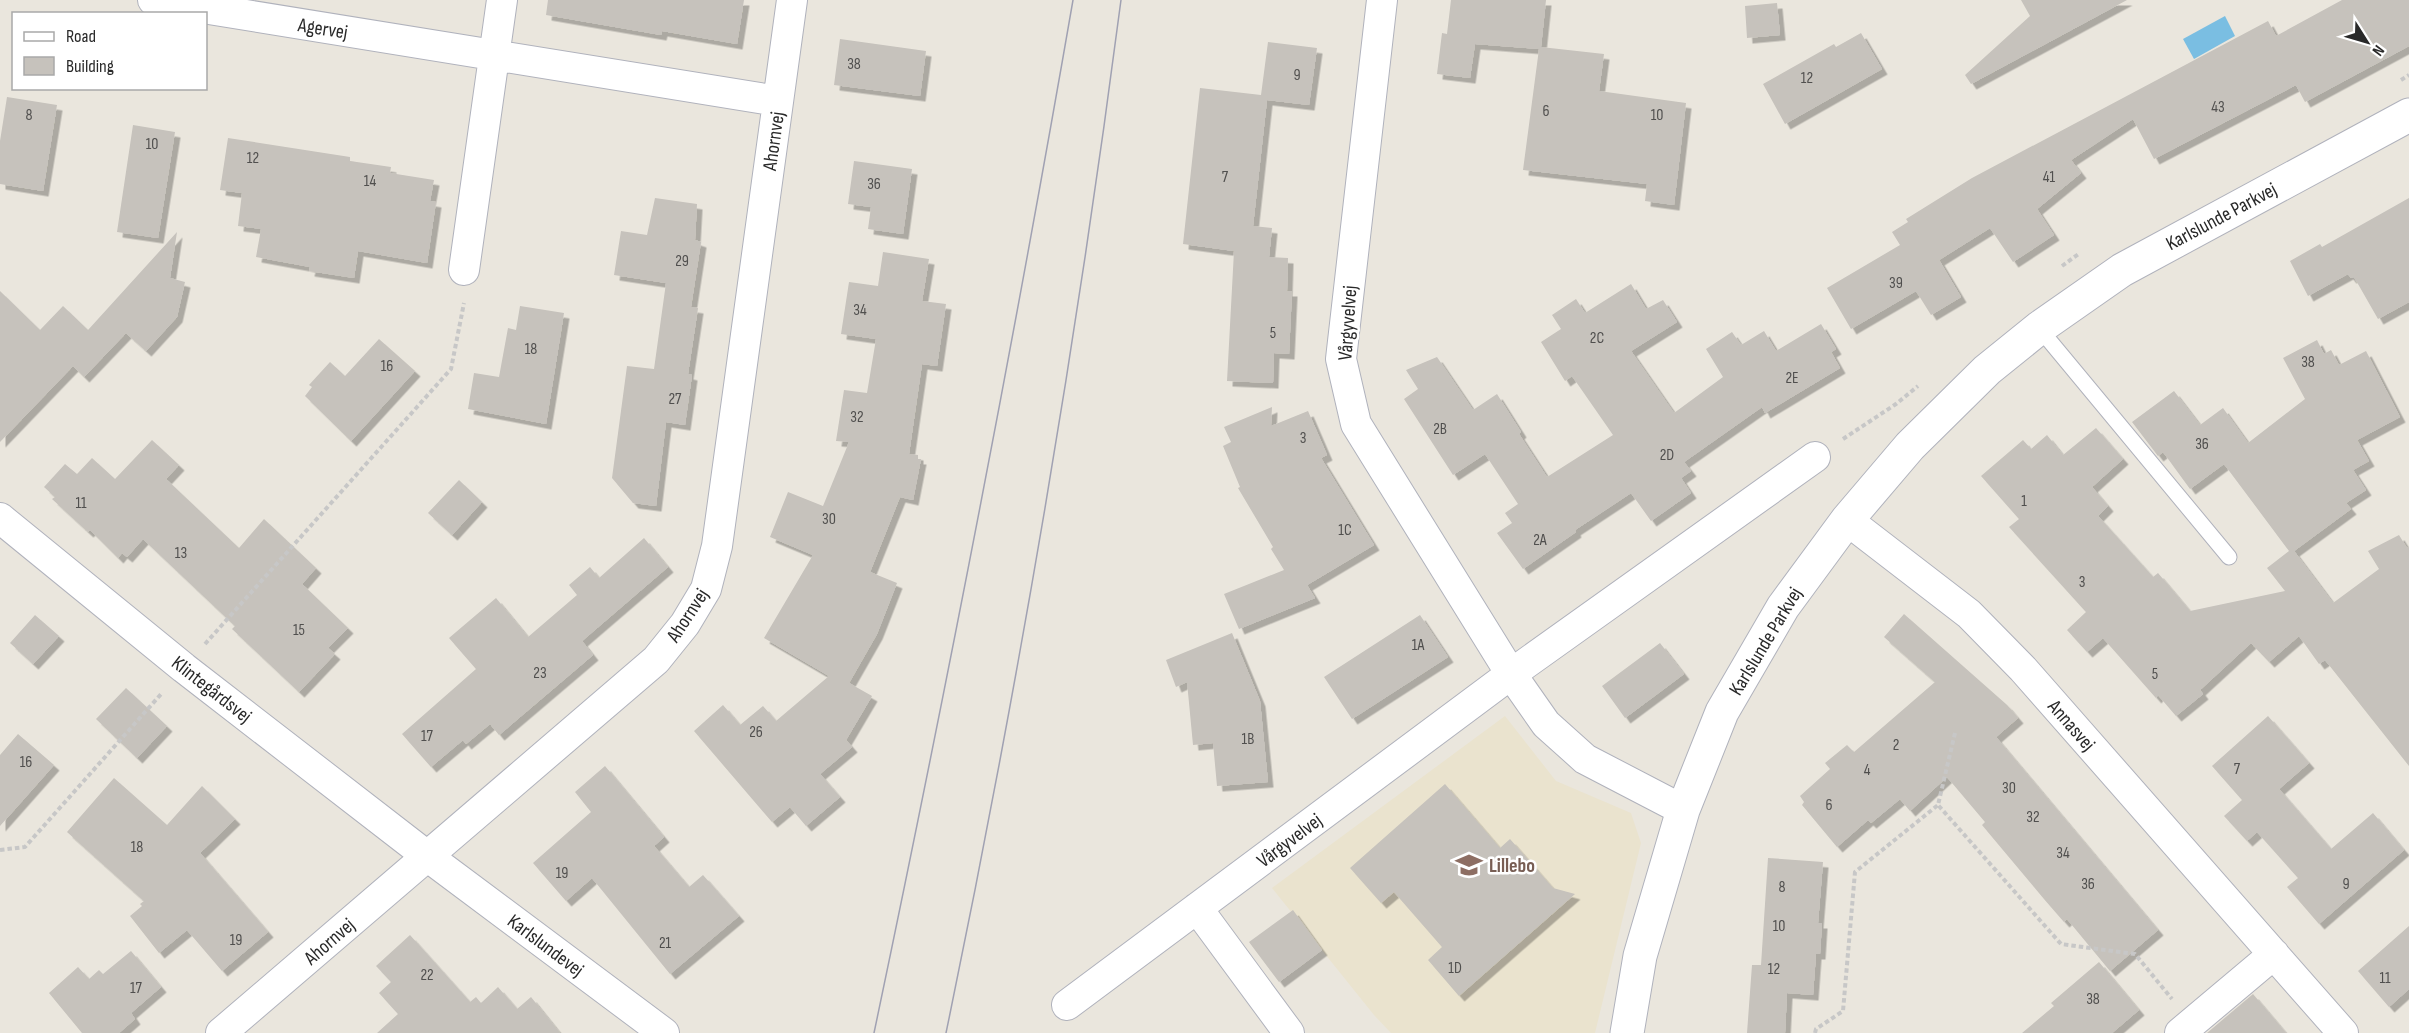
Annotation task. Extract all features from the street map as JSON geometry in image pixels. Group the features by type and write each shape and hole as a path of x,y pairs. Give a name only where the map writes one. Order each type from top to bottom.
{"street":[{"name":"Agervej","path":"153,0 778,101"},
{"path":"464,270 502,0"},
{"name":"Ahornvej","path":"221,1033 656,660 685,624 706,589 717,546 792,0"},
{"name":"Vårgyvelvej","path":"1382,0 1341,358 1356,424 1511,674 1546,724 1585,759 1683,810"},
{"name":"Karlslunde Parkvej","path":"1627,1033 1641,956 1683,810 1722,712 1783,607 1847,520 1917,438 1987,370 2039,328 2122,270 2409,115"},
{"name":"Vårgyvelvej","path":"1067,1005 1511,674 1815,457"},
{"name":"Klintegårdsvej","path":"0,518 184,668 427,856"},
{"name":"Annasvej","path":"1847,520 1969,614 2016,661 2343,1033"},
{"name":"Karlslundevej","path":"427,856 664,1033"},
{"path":"1197,908 1289,1033"},
{"path":"2186,1028 2274,954"}],"lane":[{"path":"2039,328 2229,557"}],"path":[{"path":"0,850 25,847 451,369 465,296 464,270"},
{"path":"1815,1033 1816,1029 1843,1011 1855,872 1938,805 1955,733"},
{"path":"1938,805 2061,944 2135,954 2186,1028"}],"shaded area":[{"name":"Lillebo","path":"1505,716 1556,781 1631,813 1641,843 1595,1033 1391,1033 1272,888"}],"water":[{"path":"2225,16 2235,36 2194,59 2183,39"}],"building":[{"path":"548,0 744,0 737,44 662,31 661,35 546,15"},
{"path":"1451,0 1546,0 1541,47 1604,54 1599,91 1686,103 1674,205 1645,201 1647,184 1523,170 1539,49 1475,44 1470,78 1437,74 1442,33 1447,34"},
{"path":"2021,0 2127,0 1971,84 1965,75 2030,16"},
{"path":"2342,0 2409,0 2409,46 2305,102 2296,85 2154,159 2133,119 2071,160 2081,173 2037,209 2054,235 2013,262 1990,228 1939,260 1961,297 1931,315 1916,291 1851,329 1827,288 1900,245 1892,232 1908,222 1906,219 1972,178 2268,21 2276,36"},
{"path":"1777,3 1780,35 1747,38 1745,6"},
{"path":"1861,33 1882,69 1785,124 1763,84 1834,44 1836,47"},
{"path":"840,39 926,51 920,96 834,85"},
{"path":"1268,42 1317,48 1309,105 1267,100 1253,226 1272,228 1269,257 1288,258 1287,291 1292,291 1289,354 1274,353 1273,383 1227,381 1234,251 1183,244 1200,88 1261,95"},
{"path":"7,97 57,105 43,191 0,184 0,141"},
{"path":"133,125 175,132 158,238 117,232"},
{"path":"228,138 350,157 350,161 391,167 390,173 434,180 430,201 436,202 427,263 358,251 354,278 309,271 310,267 256,257 261,229 238,226 242,193 220,190"},
{"path":"854,161 912,169 903,234 868,229 871,207 848,204"},
{"path":"655,198 697,204 695,240 701,242 691,307 698,308 688,374 692,375 685,425 666,422 656,506 633,503 612,478 627,366 654,369 666,283 614,275 621,231 647,235"},
{"path":"2409,198 2409,302 2378,319 2354,277 2351,278 2348,274 2308,296 2290,261 2320,244 2322,247"},
{"path":"177,232 170,278 185,282 177,317 146,351 126,333 84,377 73,366 0,442 0,291 40,330 63,306 88,330"},
{"path":"883,252 929,259 922,301 946,304 937,366 922,364 909,454 918,455 918,459 921,459 913,500 900,497 870,572 897,583 877,634 849,683 872,696 846,740 852,747 820,774 840,797 806,826 790,807 772,822 694,731 723,705 740,725 763,706 776,721 829,676 764,638 813,555 770,537 788,492 823,506 849,442 836,441 844,390 867,393 876,339 841,334 849,282 878,286"},
{"path":"1631,284 1646,309 1663,300 1677,322 1631,351 1674,413 1723,377 1706,349 1732,332 1741,345 1764,331 1776,351 1821,324 1836,349 1831,352 1840,368 1765,413 1762,407 1684,462 1691,471 1681,478 1691,493 1651,521 1631,493 1575,530 1576,532 1523,569 1497,533 1512,523 1505,513 1518,504 1485,454 1453,475 1404,399 1418,389 1406,370 1437,357 1473,410 1497,394 1547,477 1613,435 1572,376 1565,381 1541,342 1561,329 1552,315 1576,299 1585,313"},
{"path":"520,306 564,313 546,424 468,409 474,373 499,377 508,328 516,330"},
{"path":"379,339 415,371 351,441 305,396 312,387 309,385 330,362 345,376"},
{"path":"2317,340 2324,354 2331,350 2339,365 2366,351 2400,417 2357,440 2369,461 2353,470 2366,490 2346,503 2351,509 2294,551 2333,603 2379,569 2368,551 2399,535 2407,548 2409,547 2409,766 2325,660 2319,664 2299,636 2269,662 2251,643 2200,690 2203,694 2176,716 2158,695 2156,698 2103,638 2087,652 2067,630 2086,612 2009,527 2019,519 1981,476 2023,440 2031,449 2047,435 2063,455 2096,428 2123,459 2092,487 2108,506 2098,516 2153,577 2158,573 2190,611 2285,591 2267,568 2289,551 2224,464 2190,489 2163,452 2158,456 2132,422 2174,391 2200,425 2223,408 2248,443 2305,399 2283,358"},
{"path":"1272,407 1271,426 1308,411 1327,455 1321,458 1374,545 1307,585 1315,598 1239,629 1224,594 1284,570 1238,488 1240,487 1223,446 1231,442 1224,427"},
{"path":"152,440 179,465 166,479 239,548 264,519 316,568 302,584 348,628 328,648 335,654 299,692 232,629 235,626 143,539 127,557 122,553 118,558 90,530 88,532 52,499 55,497 44,487 65,464 77,474 92,458 115,479"},
{"path":"459,480 482,502 452,535 428,513"},
{"path":"644,538 668,567 582,641 593,655 499,735 490,724 466,744 463,740 431,767 402,734 476,669 449,638 496,598 528,637 577,595 569,585 590,567 599,578"},
{"path":"1904,614 2007,705 2018,718 1996,737 2158,930 2110,971 2067,919 2064,922 2044,899 1982,825 1985,822 1947,777 1910,811 1900,799 1871,823 1868,820 1837,847 1802,805 1804,802 1800,796 1830,769 1825,763 1847,745 1854,752 1935,682 1884,637"},
{"path":"35,615 59,636 33,664 10,643"},
{"path":"1420,615 1448,657 1352,719 1324,677"},
{"path":"1232,633 1260,701 1268,782 1217,786 1213,743 1193,745 1187,682 1176,687 1166,660"},
{"path":"1660,643 1684,674 1625,718 1602,686"},
{"path":"126,688 167,726 137,758 96,719"},
{"path":"2268,716 2309,763 2279,789 2331,849 2373,813 2404,850 2319,924 2287,887 2298,878 2257,832 2247,841 2224,816 2242,800 2212,766"},
{"path":"18,734 54,765 0,826 0,755"},
{"path":"605,766 664,837 654,846 689,887 703,875 739,916 670,974 592,878 566,901 533,863 591,812 575,792"},
{"path":"114,778 167,825 202,786 235,819 200,853 268,932 222,971 187,930 159,953 130,916 142,906 140,904 144,901 67,832"},
{"path":"1445,784 1500,848 1510,839 1553,888 1575,894 1459,996 1428,960 1442,947 1394,892 1381,903 1350,868"},
{"path":"1768,858 1823,862 1818,923 1822,923 1820,954 1816,954 1813,995 1787,993 1785,1033 1747,1033 1752,965 1761,965"},
{"path":"1293,910 1322,950 1279,982 1249,942"},
{"path":"2409,926 2409,989 2389,1007 2358,971"},
{"path":"410,935 470,1002 476,997 481,1003 498,987 517,1009 531,997 560,1033 377,1033 398,1014 379,993 391,982 376,966"},
{"path":"131,951 161,987 131,1013 135,1019 119,1033 82,1033 49,993 78,967 89,979 99,970 103,974"},
{"path":"2099,962 2139,1010 2112,1033 2022,1033 2054,1006 2051,1003"},
{"path":"2253,994 2286,1033 2207,1033"}],"tram line":[{"path":"874,1033 978,518 1073,0"},
{"path":"946,1033 1021,647 1065,389 1121,0"}],"place":[{"name":"Lillebo","path":"1469,865"}]}
